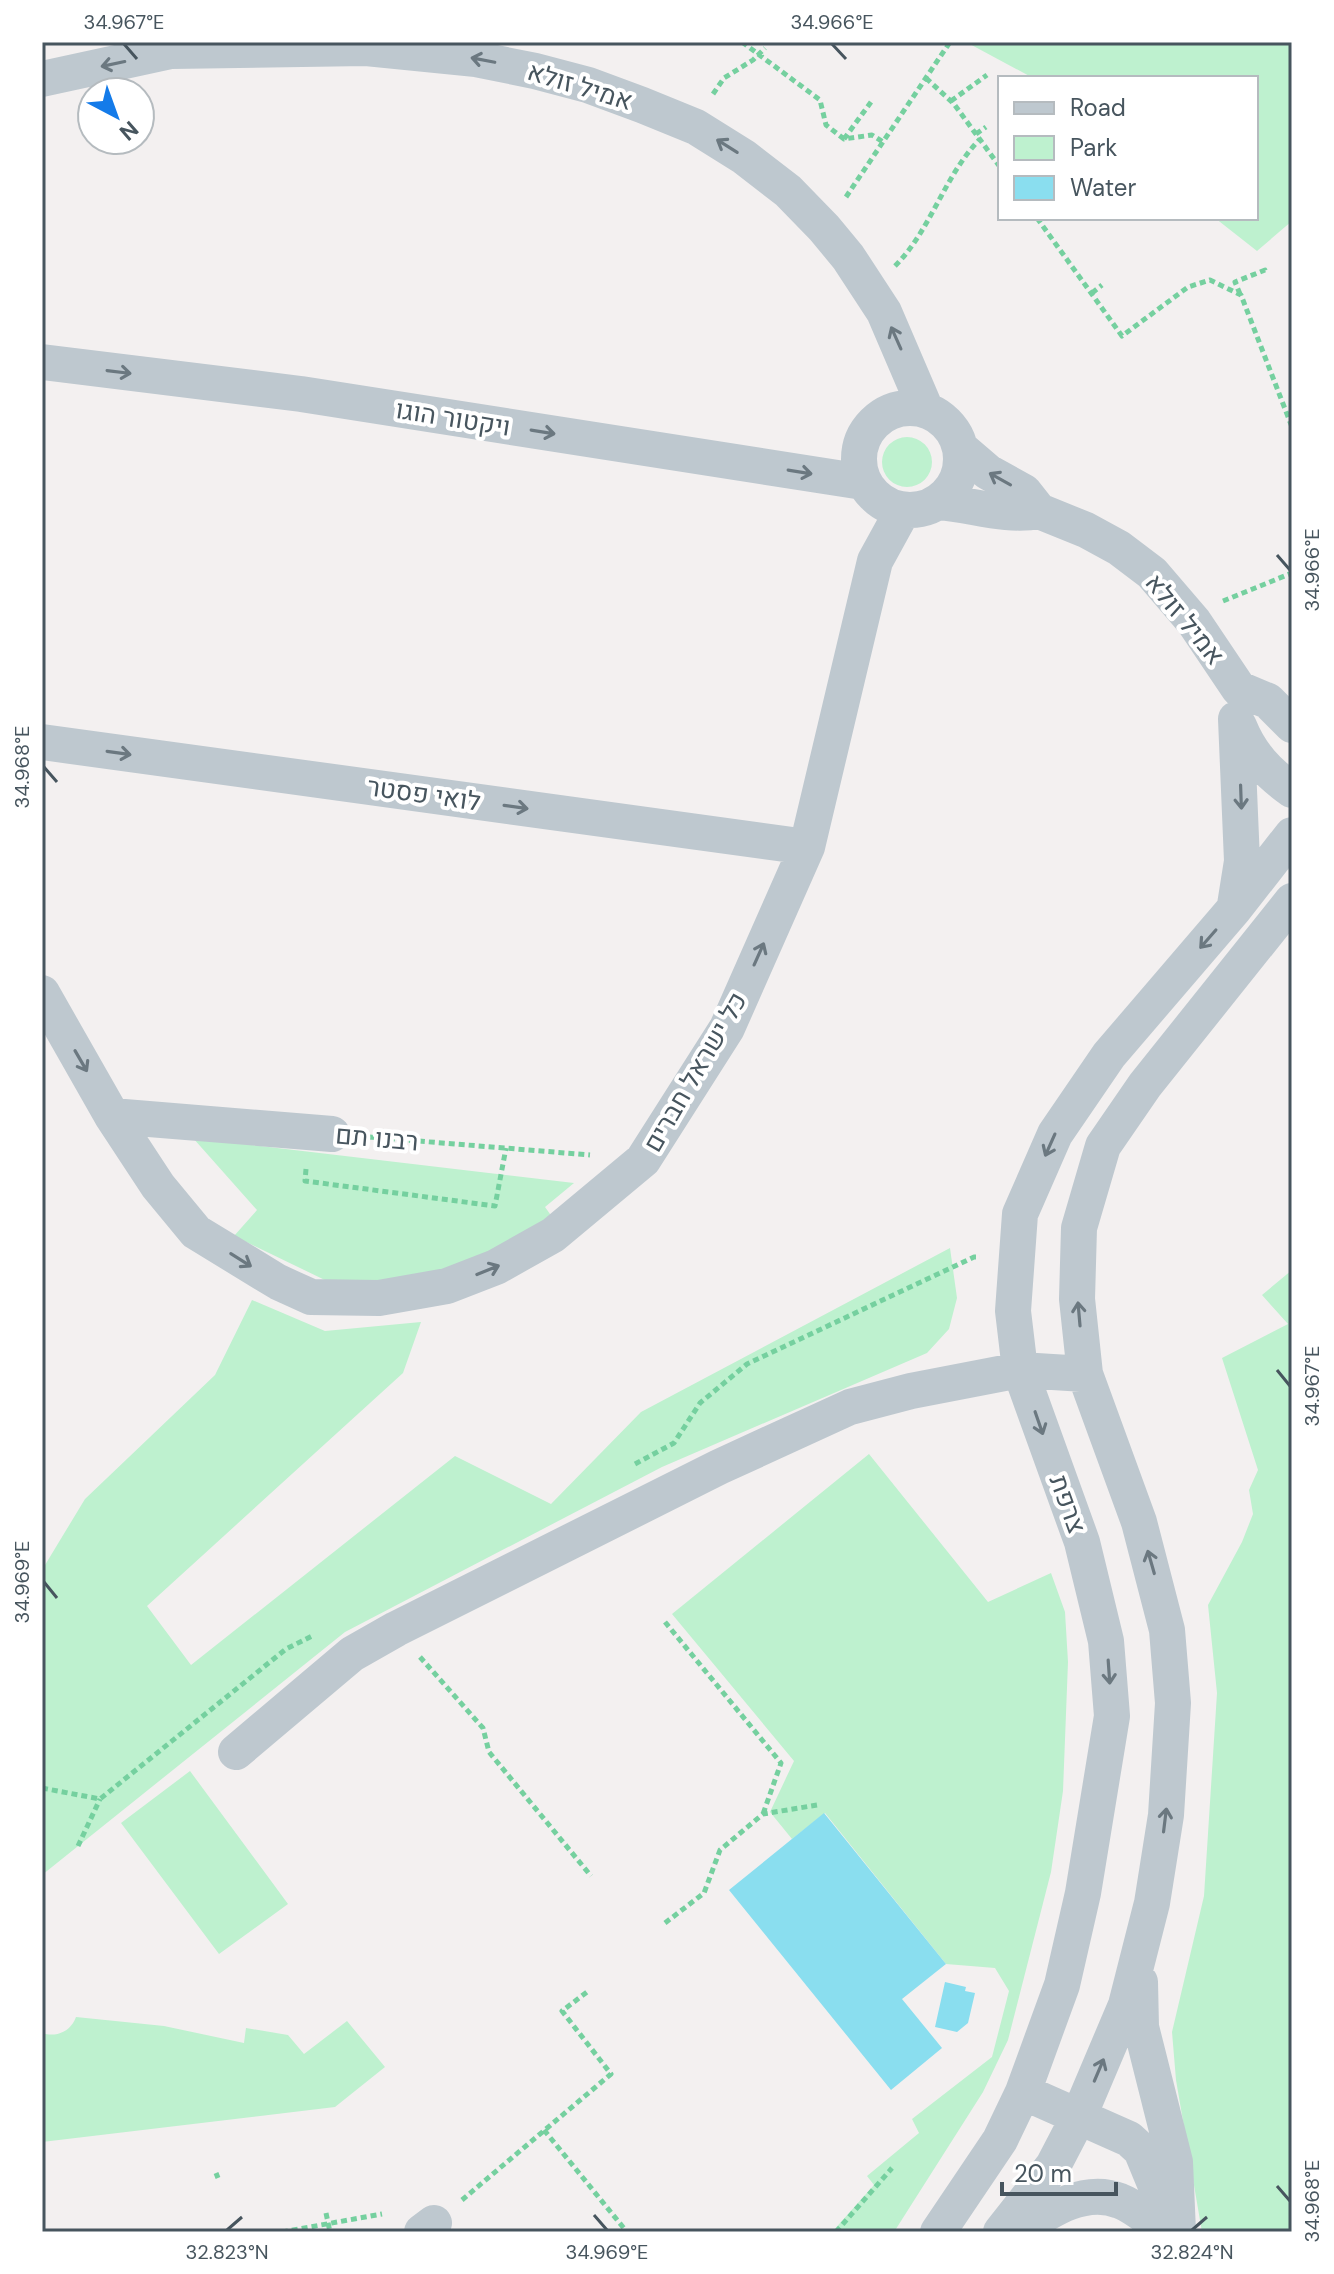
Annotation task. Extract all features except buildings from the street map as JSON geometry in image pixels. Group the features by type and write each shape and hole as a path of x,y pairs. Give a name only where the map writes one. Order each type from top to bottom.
{"street":[{"name":"אמיל זולא","path":"42,79 171,51 366,48 419,51 535,71 588,85 642,105 696,127 744,157 788,191 824,228 848,257 884,312 926,410"},
{"name":"ויקטור הוגו","path":"42,362 301,394 863,482"},
{"path":"908,408 926,410 948,425 960,448 958,477 951,490 940,502 923,509 903,510 887,506 873,496 863,482 858,463 860,445 870,426 889,412 908,408"},
{"name":"אמיל זולא","path":"960,448 988,472 1024,492 1039,511 1086,530 1119,548 1152,573 1265,709 1245,742 1258,761 1292,790"},
{"name":"אמיל זולא","path":"940,502 1016,515 1039,511"},
{"name":"כל ישראל חברים","path":"42,993 112,1116 158,1186 196,1232 278,1282 311,1297 379,1298 447,1286 496,1267 553,1235 643,1160 727,1028 807,847 875,561 903,510"},
{"path":"1235,908 1265,709"},
{"name":"לואי פסטר","path":"42,742 807,847"},
{"name":"צרפת","path":"938,2232 1000,2140 1023,2092 1062,1985 1083,1893 1112,1716 1106,1641 1082,1542 1020,1370 1013,1311 1020,1214 1055,1134 1109,1055 1235,908 1292,835"},
{"path":"1001,2232 1053,2166 1079,2116 1126,2005 1152,1903 1166,1815 1173,1703 1167,1630 1139,1522 1085,1374 1077,1299 1079,1228 1103,1146 1145,1085 1292,901"},
{"name":"רבנו תם","path":"112,1116 321,1133"},
{"path":"236,1752 352,1654 396,1629 719,1467 850,1407 911,1391 1020,1370 1085,1374"},
{"path":"1140,1953 1141,2027 1175,2162 1176,2232"},
{"path":"1023,2092 1129,2139 1141,2150 1176,2232"},
{"path":"1017,2232 1059,2205 1096,2196 1120,2201 1167,2232"}],"path":[{"path":"742,42 820,100 826,125 844,139 872,135 883,142"},
{"path":"847,195 950,42"},
{"path":"711,98 724,78 760,55 765,48"},
{"path":"951,101 987,75"},
{"path":"926,78 951,101 998,164"},
{"path":"844,139 871,102"},
{"path":"901,260 986,127"},
{"path":"1038,220 1122,336 1188,287 1210,280 1241,295"},
{"path":"1267,274 1265,270 1235,282 1262,342 1292,427"},
{"path":"1092,293 1102,285"},
{"path":"1229,597 1292,573"},
{"path":"321,1133 305,1181 495,1206 506,1148"},
{"name":"רבנו תם","path":"321,1133 643,1160"},
{"path":"665,1622 781,1763 763,1814"},
{"path":"396,1629 483,1728 489,1752 591,1876"},
{"path":"78,1846 100,1799"},
{"path":"665,1923 704,1893 720,1850 763,1814 817,1805"},
{"path":"428,2228 611,2074 562,2011 587,1992"},
{"path":"544,2130 627,2232"},
{"path":"836,2232 892,2168"},
{"path":"326,2213 330,2232"},
{"path":"282,2232 382,2214"}],"green space":[{"path":"966,42 1292,42 1292,221 1257,251 1218,220 1258,220 1258,76 1029,76"},
{"path":"907,437 925,444 932,462 925,480 907,487 889,480 882,462 889,444"},
{"path":"193,1138 574,1183 545,1207 555,1221 449,1276 331,1283 234,1236 257,1210"},
{"path":"950,1248 957,1298 949,1329 927,1353 662,1467 345,1632 42,1875 42,1570 85,1499 215,1375 252,1300 325,1331 421,1322 403,1373 147,1606 191,1665 455,1456 551,1504 641,1412"},
{"path":"1292,1270 1292,2232 1202,2232 1176,2080 1172,2032 1204,1896 1217,1693 1208,1605 1242,1542 1253,1514 1249,1490 1258,1470 1222,1358 1288,1324 1262,1295"},
{"path":"869,1454 988,1602 1051,1573 1065,1612 1068,1662 1063,1791 1051,1872 1008,2040 983,2092 894,2232 832,2232 874,2185 867,2176 919,2133 912,2119 992,2057 1009,1991 995,1968 946,1964 825,1813 792,1839 770,1812 794,1761 672,1614"},
{"path":"190,1771 288,1904 219,1954 121,1823"},
{"path":"76,2017 164,2026 244,2043 246,2028 288,2035 304,2054 347,2021 385,2067 335,2107 42,2142 42,2033 53,2035 63,2032"}],"water":[{"path":"824,1813 946,1964 902,1999 942,2048 891,2090 729,1890"},
{"path":"945,1982 966,1987 965,1991 975,1993 968,2023 957,2032 935,2027"}]}
